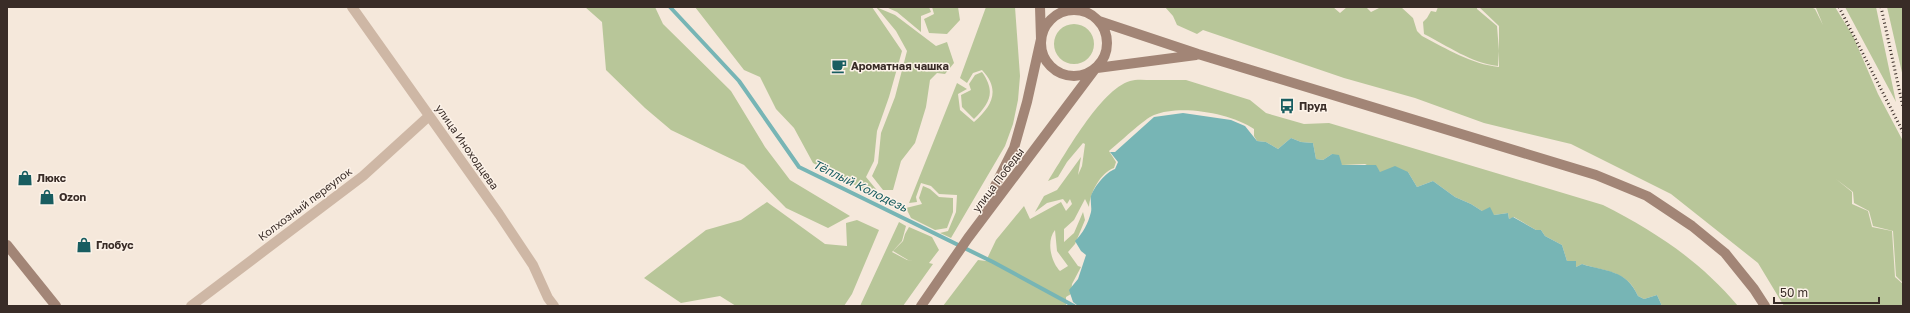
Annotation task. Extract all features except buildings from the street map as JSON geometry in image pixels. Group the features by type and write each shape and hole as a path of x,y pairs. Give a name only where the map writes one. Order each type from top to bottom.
{"main road":[{"path":"1040,7 1042,50 1046,61 1054,69 1064,75 1075,76 1087,74 1096,68 1103,60 1107,45 1105,30 1093,14"},
{"path":"968,238 1014,148 1045,28 1052,18 1062,12 1072,10 1093,14 1198,54 1596,175 1647,196 1692,226 1725,253 1754,289 1765,306"},
{"path":"1096,68 1198,54"},
{"name":"улица Победы","path":"921,306 968,238 1096,68"},
{"path":"7,245 56,306"}],"street":[{"name":"улица Иноходцева","path":"352,7 533,265 548,298 554,306"},
{"name":"Колхозный переулок","path":"191,306 363,176 429,116"}],"green space":[{"path":"585,7 655,7 663,24 731,91 765,147 790,180 850,216 828,228 786,208 744,165 671,130 645,108 606,70 602,22"},
{"path":"695,7 872,7 902,51 889,97 877,131 874,161 866,177 880,194 887,196 885,201 813,163 794,128 776,109 760,77 744,70"},
{"path":"876,7 895,15 936,46 947,42 954,63 945,74 937,73 930,80 926,107 915,143 901,161 893,190 883,190 872,176 878,163 881,133 895,97 907,51 896,31"},
{"path":"886,7 929,7 931,12 921,16 921,32 897,12"},
{"path":"932,7 958,7 960,20 947,34 929,33 924,19 934,14"},
{"path":"986,7 1015,7 1020,76 1018,100 1013,124 1005,146 951,238 940,233 948,231 956,212 957,195 939,194 931,186 921,183 916,197 917,202 909,203 957,83 967,89 958,94 960,110 974,122 986,110 992,98 993,91 991,84 988,77 982,70 973,73 967,83 960,78"},
{"path":"1165,7 1333,7 1340,13 1347,7 1366,7 1371,12 1381,7 1401,7 1413,18 1417,31 1422,36 1469,59 1479,63 1499,67 1499,26 1479,7 1811,7 1815,9 1823,25 1816,8 1814,7 1835,7 1853,36 1878,94 1903,141 1903,283 1896,276 1893,231 1873,226 1869,211 1854,203 1853,192 1836,179 1852,192 1852,204 1868,211 1872,227 1892,231 1895,277 1903,284 1903,306 1784,306 1758,263 1671,194 1571,144 1484,123 1415,98 1344,78 1203,30 1197,34 1177,25 1173,16"},
{"path":"1438,7 1477,7 1477,9 1497,26 1499,51 1498,66 1469,58 1424,34 1423,22 1431,11 1436,12"},
{"path":"1845,7 1876,7 1896,102"},
{"path":"1887,7 1903,7 1903,77"},
{"path":"1078,24 1085,27 1091,33 1094,44 1093,52 1085,61 1078,64 1070,64 1063,61 1055,52 1054,40 1057,33 1066,25"},
{"path":"982,72 989,86 989,97 984,108 974,119 962,107 961,95 971,90 969,84 975,75"},
{"path":"1132,80 1186,80 1250,100 1266,113 1304,124 1329,123 1603,205 1676,248 1708,275 1738,306 1662,306 1657,295 1644,299 1638,296 1628,281 1615,273 1582,264 1576,267 1567,261 1562,245 1545,236 1541,230 1536,230 1514,217 1509,219 1508,213 1494,215 1482,211 1455,197 1433,181 1417,187 1408,172 1380,172 1365,164 1342,165 1332,154 1323,160 1316,159 1313,143 1301,142 1291,138 1278,149 1266,142 1257,141 1254,136 1254,129 1244,123 1205,112 1177,110 1150,117 1109,151 1116,162 1114,168 1104,174 1100,179 1091,196 1089,207 1085,199 1074,220 1064,229 1064,242 1074,233 1083,212 1085,220 1075,244 1068,252 1078,266 1081,267 1072,284 1071,294 1066,297 1066,306 943,306 978,260 986,261 996,240 1024,206 1030,219 1061,202 1066,211 1072,204 1070,199 1067,204 1063,199 1047,203 1035,212 1044,196 1057,190 1081,157 1078,175 1082,166 1085,144 1083,143 1067,162 1058,177 1048,181 1084,125 1107,97 1119,87","holes":["1055,230 1057,251 1068,266 1060,271 1052,257 1050,245 1052,235"]},
{"path":"923,186 930,189 939,197 953,198 953,212 947,228 935,230 911,218 906,208 922,204 919,198"},
{"path":"767,202 825,244 847,246 846,223 857,220 879,230 852,294 844,306 736,306 720,296 681,303 644,278 706,230 741,220"},
{"path":"899,222 906,226 902,241 892,252 907,260 914,261 908,260 893,251 903,241 909,227 932,237 939,250 929,263 933,264 903,306 860,306"}],"water":[{"path":"1183,113 1231,120 1245,126 1257,141 1266,142 1278,149 1291,138 1301,142 1313,143 1316,159 1323,160 1332,154 1339,155 1342,165 1376,165 1380,172 1395,166 1408,172 1417,187 1433,181 1455,197 1482,211 1490,207 1494,215 1508,213 1509,219 1513,217 1536,230 1541,230 1545,236 1562,245 1567,261 1576,261 1576,267 1582,264 1621,276 1628,281 1638,296 1644,299 1657,295 1662,306 1078,306 1073,302 1069,290 1078,279 1086,255 1081,251 1075,241 1083,231 1091,212 1091,196 1093,192 1104,176 1115,169 1118,162 1110,152 1115,152 1154,117"}],"waterway":[{"name":"Тёплый Колодезь","path":"670,7 739,81 799,167 993,262 1074,306"}],"railway":[{"path":"1839,7 1903,132"},
{"path":"1881,7 1903,107"}],"place":[{"name":"Ароматная чашка","path":"839,66"},
{"name":"Пруд","path":"1287,106"},
{"name":"Люкс","path":"25,178"},
{"name":"Ozon","path":"47,197"},
{"name":"Глобус","path":"84,245"}]}
